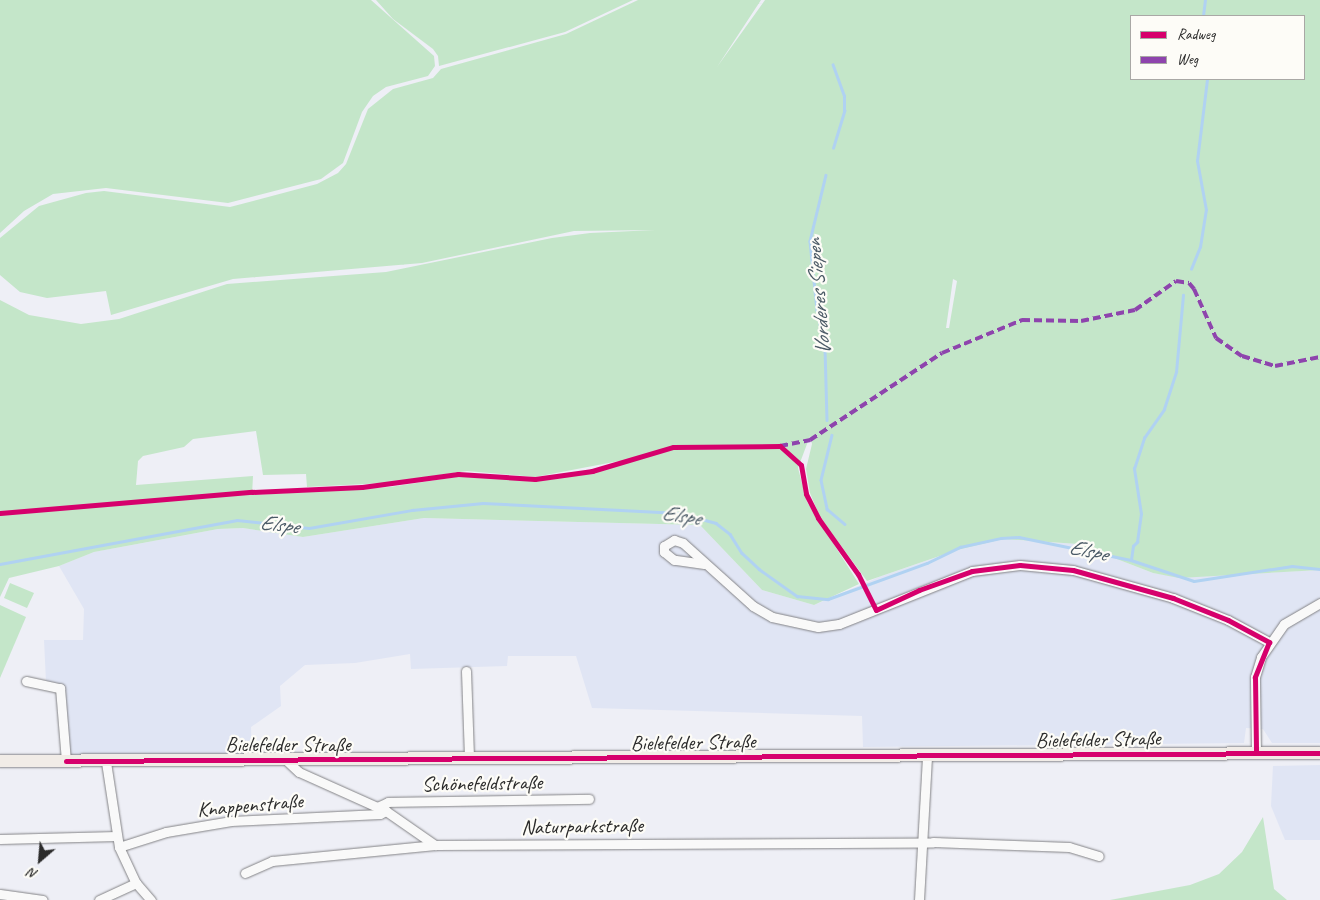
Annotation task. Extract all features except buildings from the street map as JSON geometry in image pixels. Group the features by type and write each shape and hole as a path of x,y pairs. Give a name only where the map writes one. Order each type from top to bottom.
{"main road":[{"name":"Bielefelder Straße","path":"0,761 288,761 469,758 1320,753"}],"street":[{"path":"704,564 753,606 772,617 818,627 839,624 972,571 1020,565 1072,570 1164,596 1228,620 1269,642"},
{"path":"1256,753 1255,677 1269,642 1284,624 1320,603"},
{"path":"466,671 469,758"},
{"path":"26,681 60,688 66,761"},
{"path":"919,900 927,756"},
{"path":"288,761 299,772 382,809 435,845"},
{"path":"106,762 119,847 136,883 151,900"},
{"name":"Schönefeldstraße","path":"382,809 388,802 589,799"},
{"name":"Knappenstraße","path":"119,847 166,832 231,821 380,814 382,809"},
{"path":"0,839 117,836"},
{"name":"Naturparkstraße","path":"245,872 272,861 435,845 922,842 1063,846 1099,856"},
{"path":"99,900 136,883"},
{"path":"0,894 43,900"}],"shaded area":[{"path":"424,518 700,525 762,590 814,605 879,577 957,550 1003,539 1078,544 1153,573 1179,577 1320,570 1320,743 1272,743 1263,729 1246,728 1244,743 863,747 862,716 592,708 576,656 508,656 507,666 411,669 410,654 355,663 305,665 280,686 281,706 251,727 252,758 68,756 62,687 46,682 44,640 83,640 84,609 59,566 94,552 218,529 243,528 303,537"},
{"path":"1320,765 1320,840 1285,840 1271,806 1273,766"}],"green space":[{"path":"0,0 371,0 434,56 435,66 428,76 386,87 373,96 362,112 343,163 321,179 228,203 106,188 53,194 24,211 0,233"},
{"path":"376,0 633,0 565,32 439,66 438,56 433,49 393,19"},
{"path":"638,0 761,0 717,67 765,0 1320,0 1320,570 1179,578 1153,573 1078,544 1003,539 957,550 867,581 820,517 810,493 806,469 812,444 810,436 798,468 807,502 859,584 814,605 762,590 700,525 424,518 303,537 243,528 218,529 94,552 59,566 9,578 0,597 0,300 29,315 81,324 119,319 227,284 386,272 552,238 590,233 655,230 574,231 422,263 233,279 111,315 106,291 47,298 20,292 0,275 0,238 39,206 86,193 104,191 230,207 317,184 338,173 346,164 368,109 393,89 433,78 441,69 566,34","holes":["953,279 957,281 949,328 946,328","256,431 263,475 306,474 307,487 384,483 467,471 535,477 619,461 621,464 536,480 463,476 390,487 252,495 253,476 136,485 138,461 143,456 184,447 193,439"]},
{"path":"10,583 34,593 27,608 4,598"},
{"path":"0,605 26,617 0,678"},
{"path":"1263,817 1274,889 1287,900 1110,900 1190,885 1219,874 1242,852"}],"waterway":[{"path":"1203,15 1205,0"},
{"name":"Vorderes Siepen","path":"833,65 844,96 844,111 833,148"},
{"path":"1191,269 1200,247 1206,210 1197,161 1207,80"},
{"name":"Vorderes Siepen","path":"826,175 810,241 817,310 825,348 827,420"},
{"path":"1131,560 1133,546 1137,542 1141,514 1134,469 1144,438 1164,409 1176,372 1183,295"},
{"name":"Vorderes Siepen","path":"832,435 821,480 827,509 845,524"},
{"name":"Elspe","path":"0,564 237,520 309,528 412,510 483,503 679,513 716,523 730,534 742,553 759,569 797,596 828,599 927,563 960,547 1001,538 1019,537 1131,560 1194,581 1292,566 1320,569"}],"marked path":[{"path":"780,446 810,440 942,353 1022,320 1081,321 1135,310 1176,281 1189,283 1194,289 1216,338 1242,356 1275,366 1320,357"}],"cycle path":[{"path":"0,513 252,492 362,487 458,474 535,479 592,471 673,447 780,446 801,465 806,494 818,518 858,574 876,610 919,590 972,571 1020,565 1073,570 1173,598 1228,620 1269,642 1255,677 1256,753"},
{"path":"66,761 1320,753"}]}
